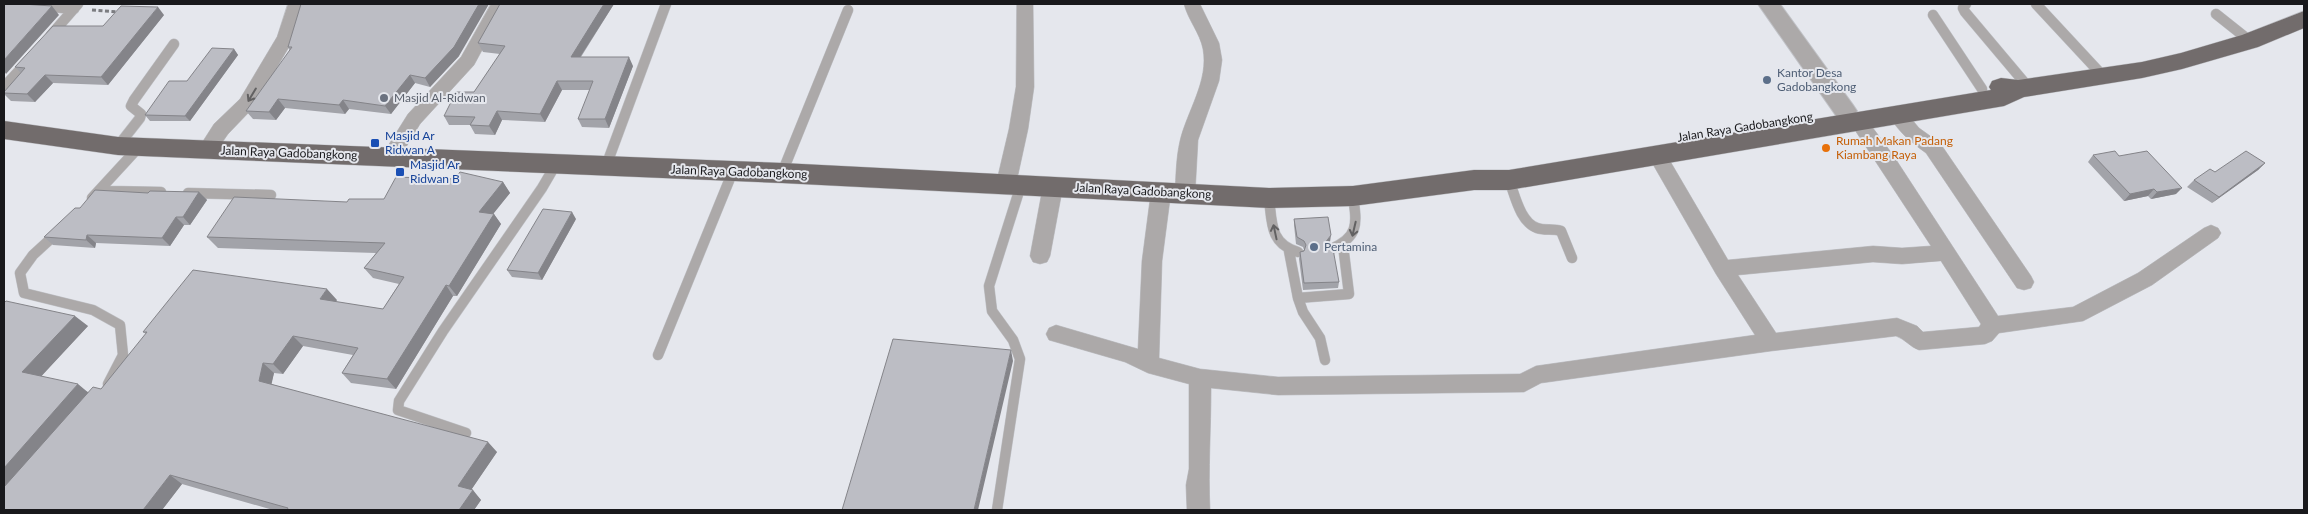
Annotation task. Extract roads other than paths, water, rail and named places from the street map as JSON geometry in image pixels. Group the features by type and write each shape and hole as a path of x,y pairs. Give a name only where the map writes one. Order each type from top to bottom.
{"highway":[{"name":"Jalan Raya Gadobangkong","path":"4,130 128,147 214,139 390,157 782,173 1269,198 1353,196 1474,180 1509,180 1656,154 1982,89 1995,87 2024,88 2142,70 2250,41 2304,19"},
{"name":"Jalan Raya Gadobangkong","path":"1474,180 1502,166 1852,116 1898,115 2004,97 2024,88"}],"street":[{"path":"214,139 231,104 272,38 283,4"},
{"path":"214,139 246,104 270,65 286,37 296,4"},
{"path":"390,157 414,119 468,61 499,4"},
{"path":"1014,184 1026,73 1025,4"},
{"path":"1148,364 1152,270 1173,193 1186,160 1190,133 1200,112 1213,69 1212,48 1192,4"},
{"path":"1769,4 1886,160 1993,325"},
{"path":"1898,115 1912,133 1933,148 2024,282"},
{"path":"1656,154 1723,268 1771,342"},
{"path":"1040,256 1053,186"},
{"path":"1056,334 1131,355 1148,364 1200,378 1278,386 1524,383 1536,375 1771,342 1897,327 1910,332 1919,340 1985,335 1993,325 2076,315 2145,278 2211,233"},
{"path":"1723,268 1873,254 1902,256 1946,253"},
{"path":"1199,510 1197,485 1200,469 1200,378"}],"lane":[{"path":"18,4 76,6"},
{"path":"606,166 666,4"},
{"path":"1966,4 1963,8 2024,88"},
{"path":"2036,4 2102,75"},
{"path":"4,87 76,6"},
{"path":"782,173 848,10"},
{"path":"2216,14 2250,41"},
{"path":"1933,15 1982,89"},
{"path":"84,206 100,191 128,147 141,114 131,106 174,44"},
{"path":"466,433 398,410 399,401 443,331 542,188 556,164"},
{"path":"658,356 733,171"},
{"path":"1509,180 1530,224 1538,228 1558,229 1561,231 1572,258"},
{"path":"997,510 1020,360 1017,345 994,314 990,300 990,286 1014,184"},
{"path":"100,191 271,195"},
{"path":"1331,250 1343,245 1352,237 1356,218 1353,196"},
{"path":"1269,198 1275,238 1280,245 1293,251 1298,298 1303,312 1320,338 1325,360"},
{"path":"65,225 33,255 20,273 24,293 93,310 120,324 123,355 108,384 102,391"},
{"path":"1298,298 1349,294 1343,245"}],"place":[{"name":"Kantor Desa Gadobangkong","path":"1767,80"},
{"name":"Masjid Al-Ridwan","path":"384,98"},
{"name":"Masjid Ar Ridwan A","path":"375,143"},
{"name":"Rumah Makan Padang Kiambang Raya","path":"1826,148"},
{"name":"Masjid Ar Ridwan B","path":"400,172"},
{"name":"Pertamina","path":"1314,247"}]}
